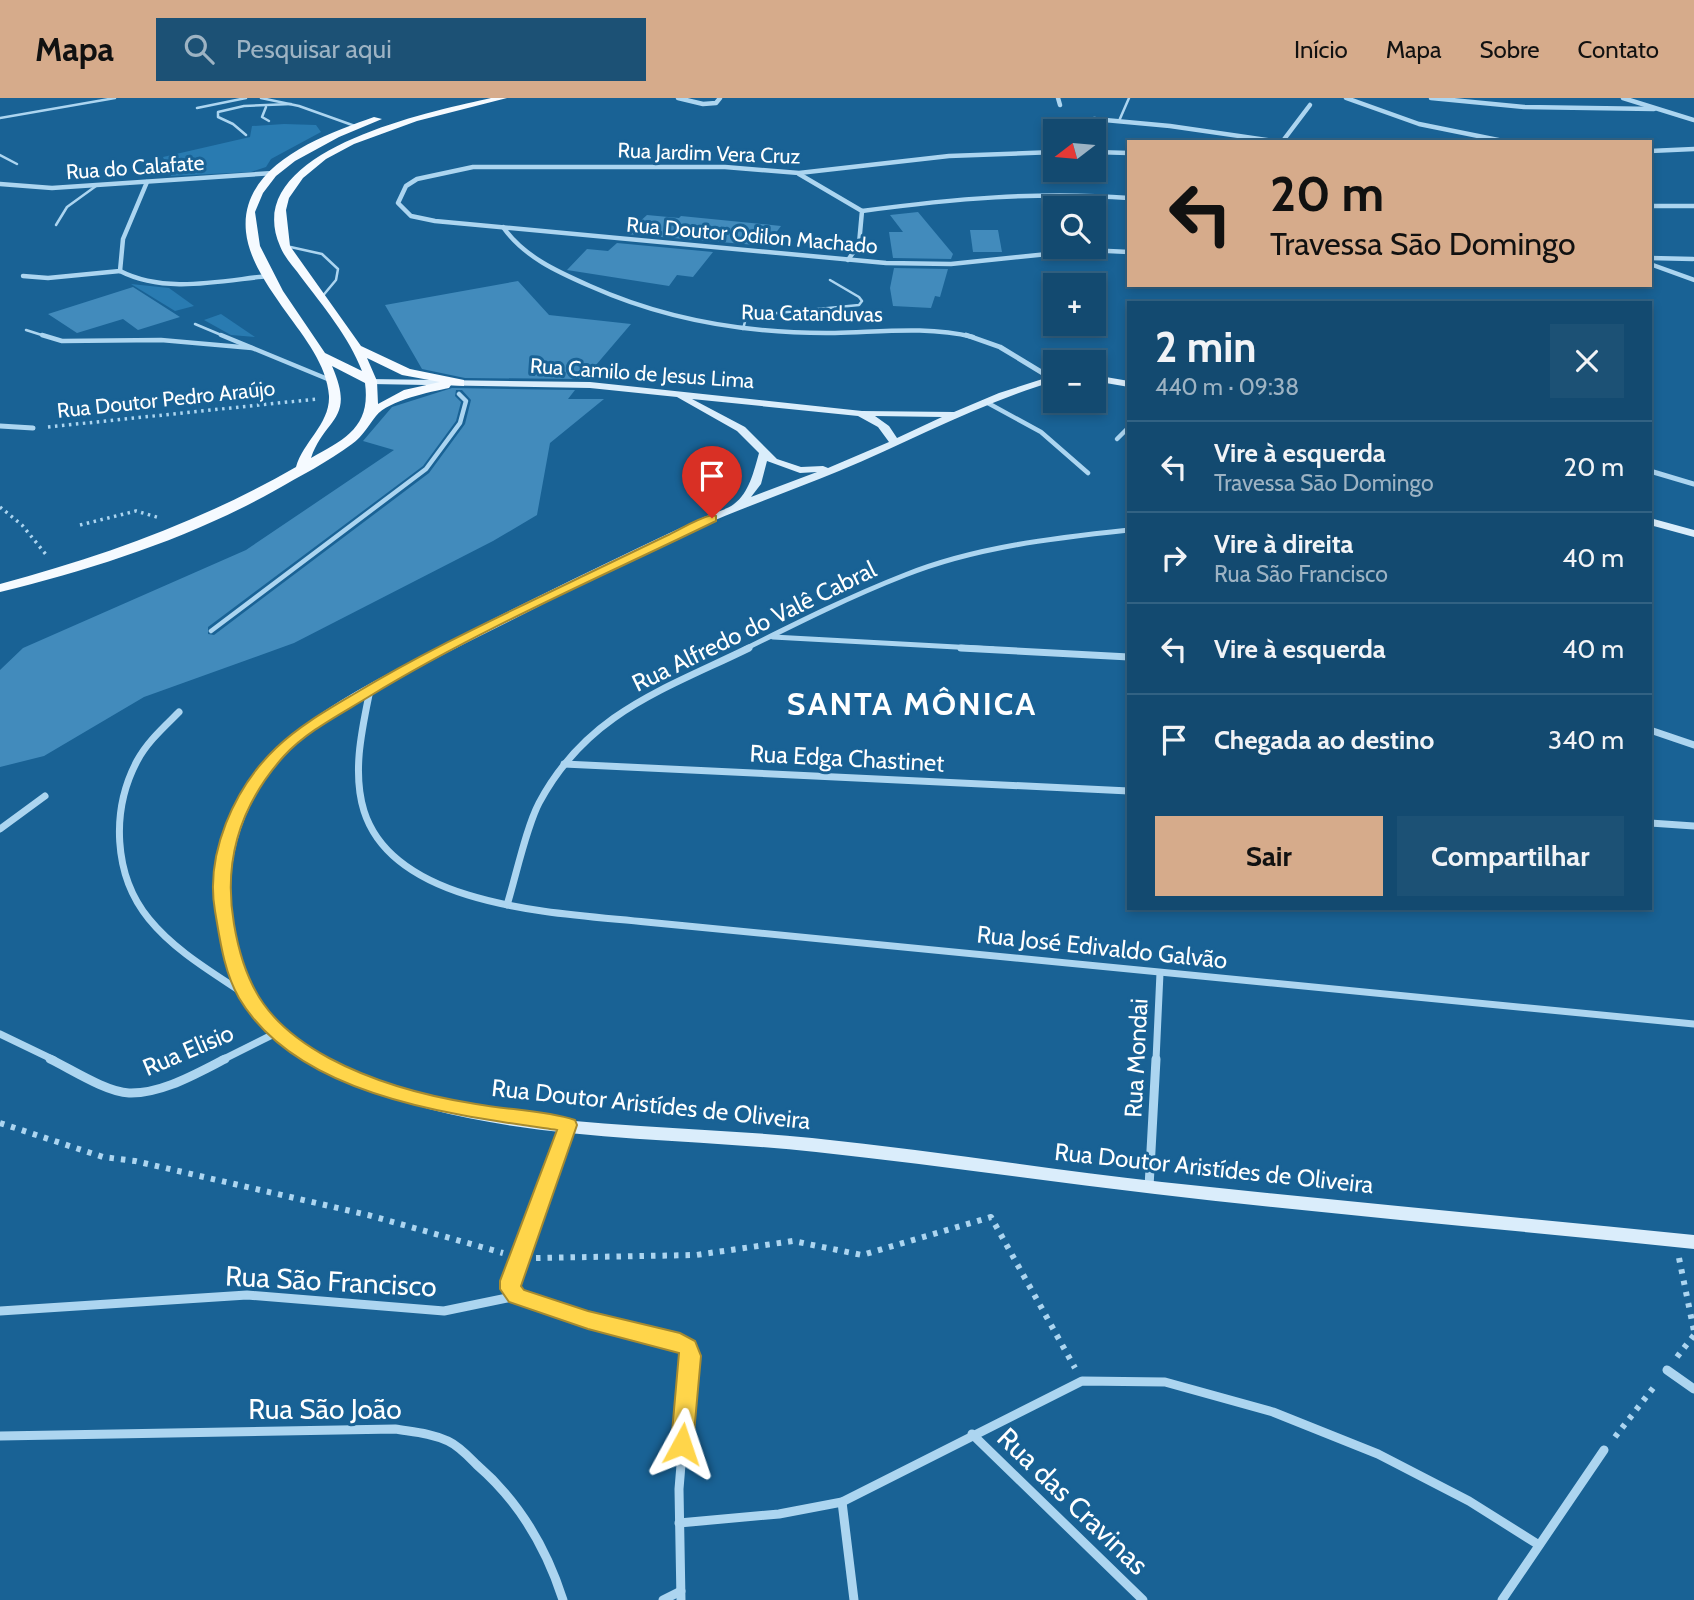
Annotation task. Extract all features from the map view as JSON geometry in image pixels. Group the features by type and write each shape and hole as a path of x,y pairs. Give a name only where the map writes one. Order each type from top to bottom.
{"main road":[{"path":"302,468 307,450 322,433 333,414 335,397 332,381 322,356 268,276 250,231 250,214 262,186 273,173 307,150 355,127 456,98"},
{"path":"370,414 371,381 356,348 285,246 281,229 284,199 305,171 321,159 362,137 388,127 503,98"},
{"path":"356,348 406,372 459,388"},
{"path":"322,356 371,381"},
{"path":"0,588 56,573 177,531 233,508 336,451 356,433 370,414 408,393 426,387 459,388"}],"street":[{"path":"678,98 703,104 716,103 720,98"},
{"path":"1058,98 1060,105"},
{"path":"1346,98 1419,124 1498,140"},
{"path":"1431,98 1524,107 1654,108"},
{"path":"1623,98 1694,120"},
{"path":"1283,140 1310,105"},
{"path":"1106,120 1266,140"},
{"path":"1652,151 1694,149"},
{"name":"Rua Jardim Vera Cruz","path":"406,186 433,174 497,165 725,167 799,173 949,156 1043,152"},
{"path":"1106,152 1127,153"},
{"name":"Rua do Calafate","path":"0,184 52,188 273,173"},
{"path":"799,173 862,211 1000,195 1059,194 1127,198"},
{"path":"120,271 118,264 121,245 146,182"},
{"name":"Rua Doutor Odilon Machado","path":"406,186 398,203 402,210 411,216 441,222 848,260 951,264 1087,250 1127,252"},
{"path":"1652,206 1694,206"},
{"path":"848,260 859,244 863,225 862,211"},
{"name":"Rua Catanduvas","path":"503,227 516,242 552,267 629,304 679,319 743,330 834,333 910,329 968,335 995,345 1043,372"},
{"path":"1652,258 1694,259"},
{"path":"1677,273 1694,259"},
{"path":"1652,265 1694,280"},
{"path":"23,276 48,278 120,271 133,279 165,283 268,276"},
{"path":"1106,380 1127,384"},
{"name":"Rua Camilo de Jesus Lima","path":"371,381 459,388 590,385 860,413 879,422 891,433 895,444"},
{"name":"Rua Doutor Aristídes de Oliveira","path":"1043,382 955,414 895,444 737,506 419,661 315,724 280,752 247,795 226,843 221,897 229,947 246,995 276,1033 321,1062 365,1082 411,1097 475,1111 568,1125 809,1144 1149,1187 1694,1242"},
{"path":"660,391 685,398 725,418 756,442 764,454 784,466 800,470 840,467"},
{"name":"Rua Doutor Aristídes de Oliveira","path":"860,413 955,414"},
{"name":"Rua Doutor Pedro Araújo","path":"0,426 33,428"},
{"name":"Rua Doutor Aristídes de Oliveira","path":"737,506 756,484 764,454"},
{"path":"1652,472 1694,484"},
{"path":"1652,522 1694,534"},
{"name":"Rua Alfredo do Valê Cabral","path":"507,905 538,805 564,764 583,741 618,713 770,637 906,574 1046,539 1127,530"},
{"path":"770,637 1127,657"},
{"name":"Rua José Edivaldo Galvão","path":"370,690 359,744 361,795 369,826 400,864 445,888 507,905 646,922 1694,1024"},
{"path":"179,712 153,738 137,760 128,782 119,811 119,839 124,873 130,890 148,918 180,949 246,995"},
{"path":"1652,731 1694,745"},
{"name":"Rua Edga Chastinet","path":"564,764 1127,791"},
{"path":"0,829 45,796"},
{"path":"1652,823 1694,826"},
{"name":"Rua Mondai","path":"1149,1187 1160,973"},
{"name":"Rua Elisio","path":"0,1034 112,1089 129,1093 174,1081 276,1033"},
{"path":"568,1125 510,1281 511,1289 517,1296 588,1320 680,1342 688,1347 690,1356 681,1455 679,1523 681,1596 663,1600"},
{"name":"Rua São Francisco","path":"0,1311 247,1295 444,1311 517,1296"},
{"path":"1667,1370 1694,1389"},
{"path":"679,1523 779,1514 842,1502 972,1434 1082,1381 1165,1382 1273,1412 1378,1454 1469,1501 1539,1545"},
{"name":"Rua São João","path":"0,1436 395,1429 426,1434 449,1441 491,1475 523,1510 556,1577 563,1600"},
{"name":"Rua das Cravinas","path":"972,1434 1143,1600"},
{"path":"1502,1600 1605,1450"},
{"path":"842,1502 854,1600"}],"lane":[{"path":"0,118 115,98"},
{"path":"197,108 246,98"},
{"path":"261,98 299,106 355,127"},
{"path":"1119,121 1129,98"},
{"path":"299,100 299,106"},
{"path":"246,135 217,114 231,107 291,104"},
{"path":"266,107 262,117 269,121"},
{"path":"0,155 17,164"},
{"path":"55,225 67,207 96,186"},
{"path":"285,246 323,254 330,258 338,269 336,280 321,298"},
{"path":"743,330 746,318 756,315 859,304 862,301 830,280"},
{"path":"195,324 244,342 252,348 332,381"},
{"path":"26,330 62,341 161,340 252,348"},
{"path":"211,631 426,469 460,423 466,401 459,388"},
{"path":"986,402 1028,421 1051,436 1088,473"},
{"path":"1117,439 1127,429"}],"path":[{"name":"Rua Doutor Pedro Araújo","path":"33,428 335,397"},
{"path":"0,507 22,526 48,557 56,573"},
{"path":"80,524 136,511 152,514 177,531"},
{"path":"0,1123 103,1157 135,1161 368,1215 519,1258 696,1255 793,1241 862,1255 991,1217 1082,1381"},
{"path":"1605,1450 1694,1333 1675,1240"}],"shaded area":[{"path":"316,125 321,132 271,159 266,167 251,172 171,176 163,157 250,137 252,126"},
{"path":"131,284 169,288 194,306 175,311"},
{"path":"221,314 255,337 231,335 204,320"}],"building":[{"path":"918,212 953,254 951,259 893,258 889,232 903,232 890,215"},
{"path":"647,215 781,226 766,246 626,234"},
{"path":"970,230 998,230 1002,252 973,252"},
{"path":"617,243 713,252 693,277 677,275 669,286 567,270 587,249 608,251"},
{"path":"894,268 948,269 940,297 935,296 931,308 893,306 890,288"},
{"path":"518,281 549,315 631,324 584,379 465,378 422,369 385,305"},
{"path":"133,287 180,317 138,330 123,319 77,333 48,314"},
{"path":"452,388 575,390 568,399 604,399 550,443 537,515 493,541 294,643 144,697 44,756 0,767 0,670 23,648 246,550 394,450 363,441 392,407","holes":["456,390 462,390 471,400 465,424 429,473 214,635 208,634 208,627 423,466 456,421 461,402 455,396"]}],"district":[{"name":"SANTA MÔNICA","path":"912,703"}],"route":[{"path":"682,1444 690,1356 688,1347 680,1342 588,1320 517,1296 511,1289 510,1281 568,1125 475,1111 411,1097 365,1082 321,1062 276,1033 246,995 229,947 221,897 226,843 247,795 280,752 315,724 419,661 712,518"}]}
